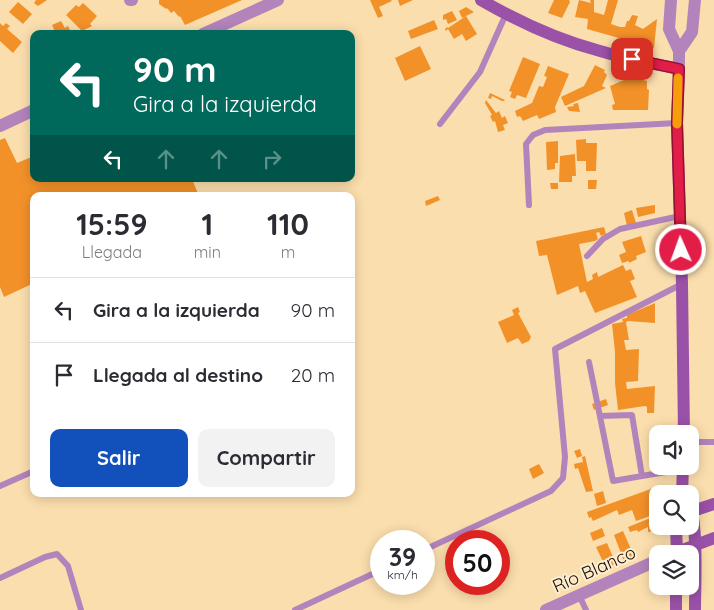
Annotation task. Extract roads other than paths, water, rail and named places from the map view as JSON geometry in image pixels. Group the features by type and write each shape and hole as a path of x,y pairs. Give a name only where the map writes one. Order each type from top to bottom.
{"main road":[{"path":"481,0 547,34 600,52 679,69 677,123 684,425"},
{"path":"699,508 714,504"},
{"path":"693,535 694,545 714,538"},
{"path":"676,595 676,610"},
{"path":"694,595 694,610"}],"street":[{"path":"212,30 278,0"},
{"path":"671,0 669,29 679,51 679,69"},
{"path":"679,51 692,32 695,0"},
{"path":"0,126 30,112"},
{"name":"Río Blanco","path":"546,610 649,564"}],"lane":[{"path":"440,124 480,72 506,14"},
{"path":"529,205 526,144 533,135 545,130 677,123"},
{"path":"587,256 604,239 620,229 680,216"},
{"path":"435,545 552,491 563,478 566,457 555,349 682,284"},
{"path":"589,362 612,481 649,474"},
{"path":"600,416 632,415 642,476"},
{"path":"699,442 714,442"},
{"path":"0,486 30,473"},
{"path":"0,578 45,556 57,554 68,566 81,610"},
{"path":"295,610 370,575"},
{"path":"579,595 586,610"}]}
